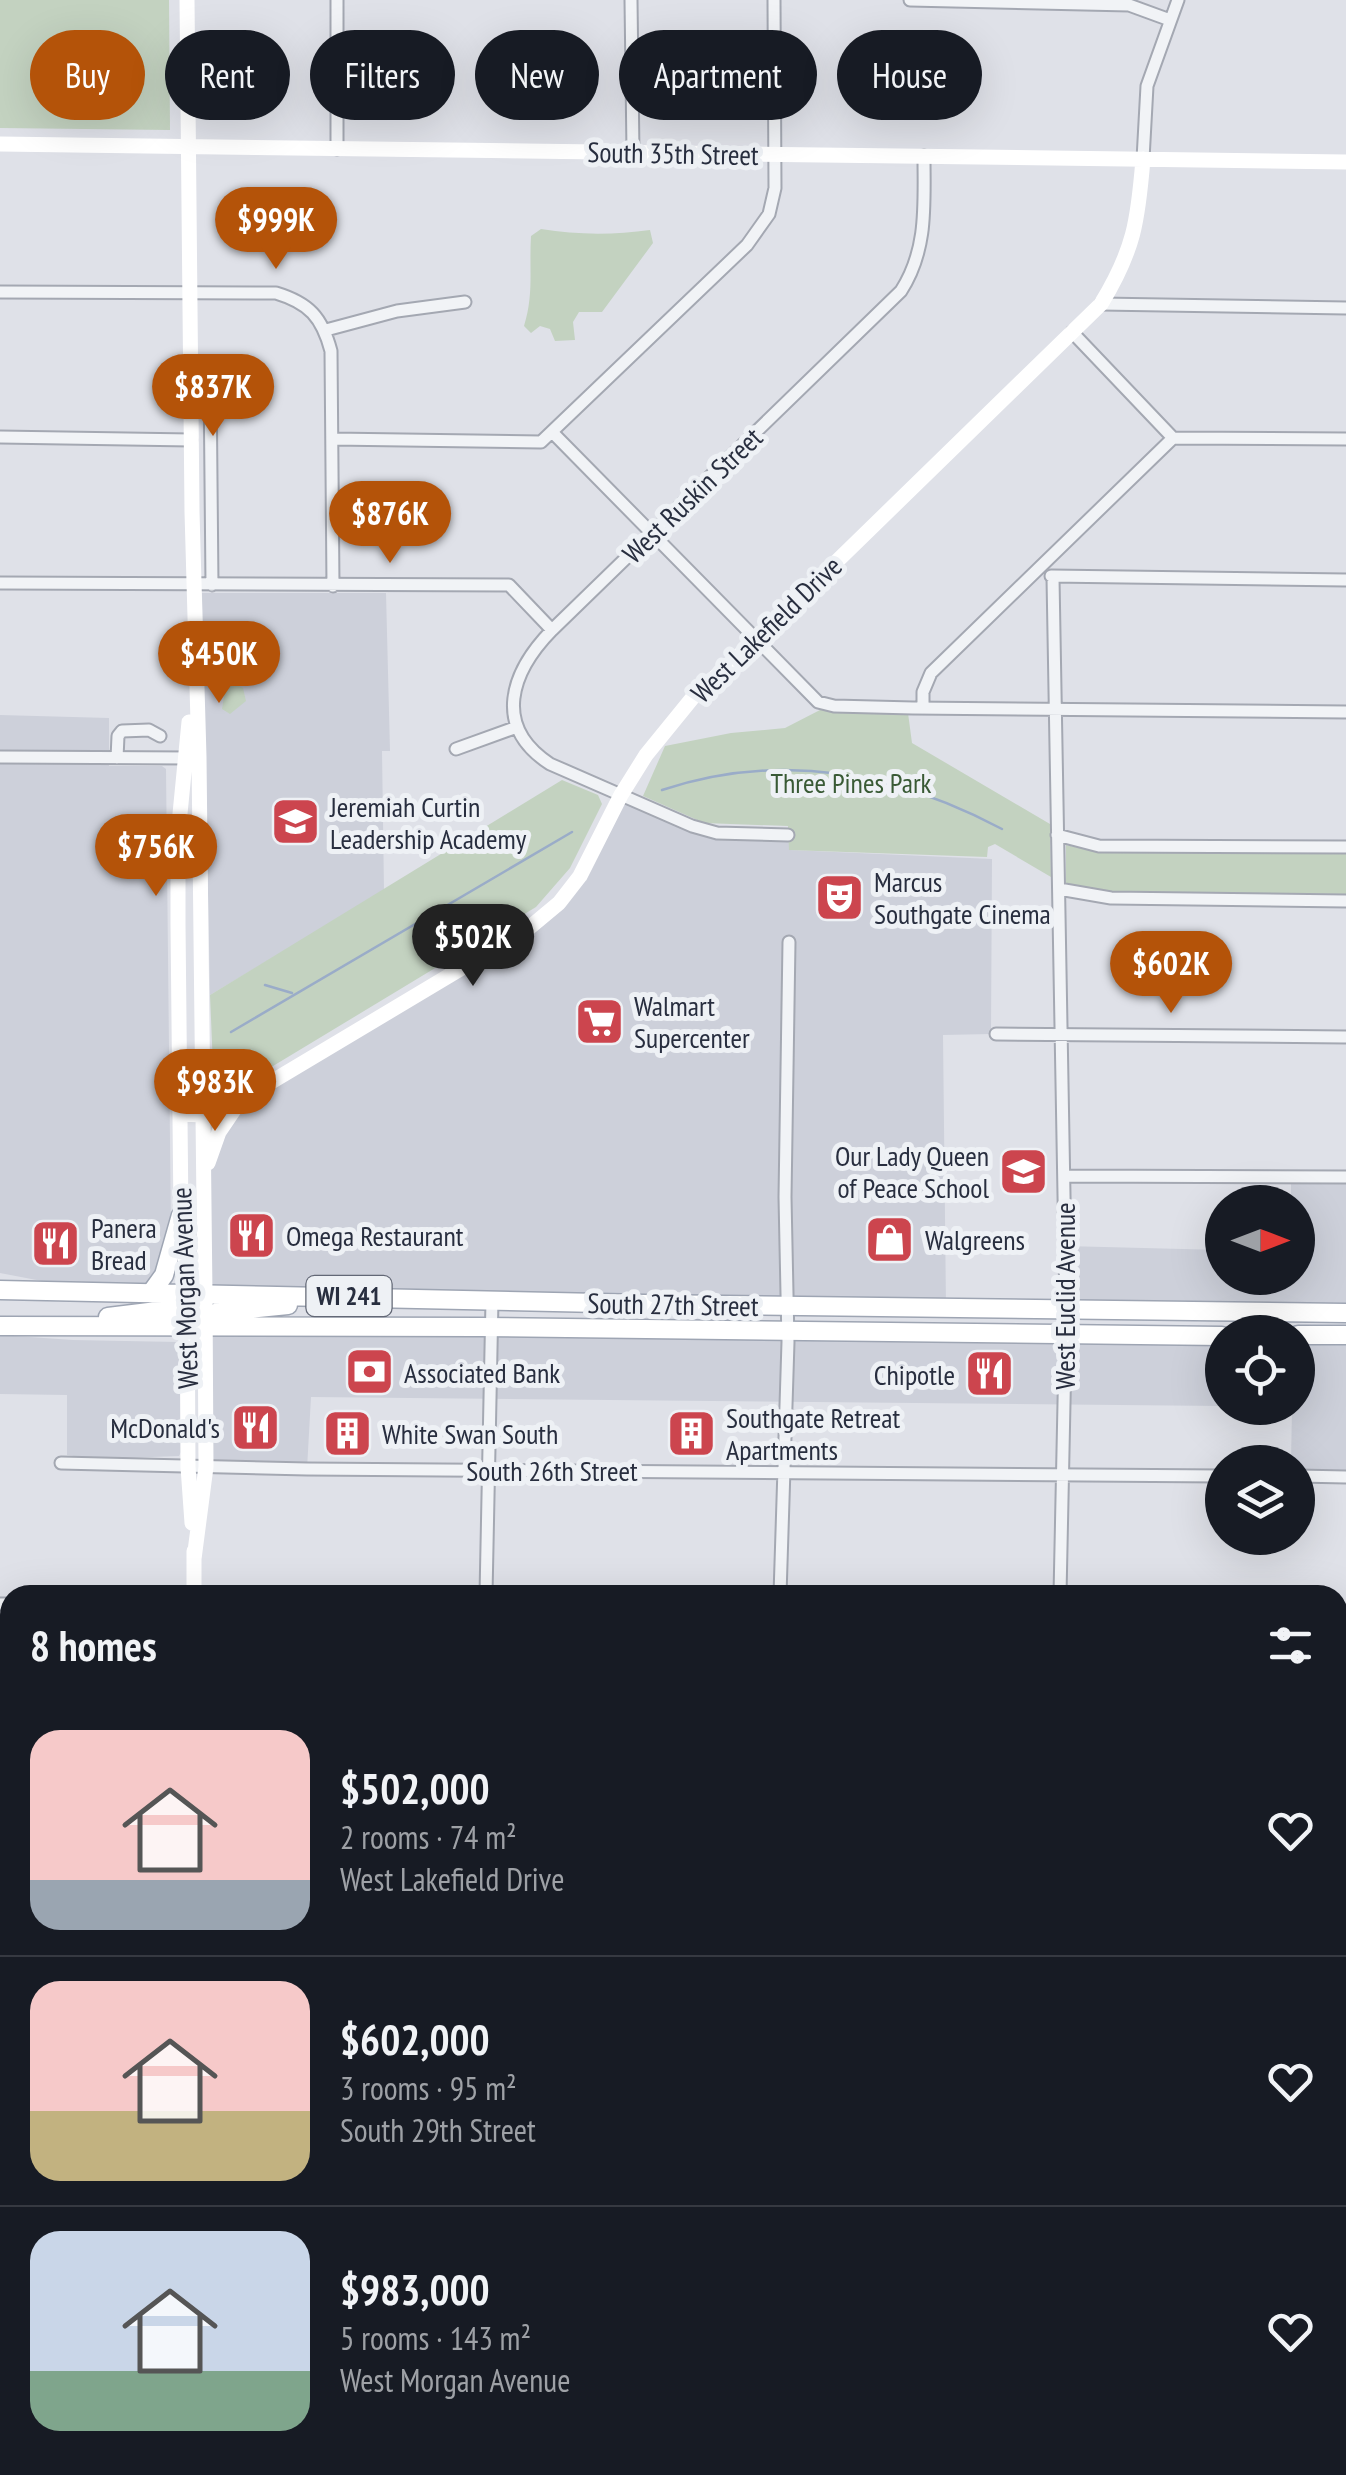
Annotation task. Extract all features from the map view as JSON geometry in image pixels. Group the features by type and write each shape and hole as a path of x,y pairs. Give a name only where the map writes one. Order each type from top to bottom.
{"main road":[{"path":"151,1293 164,1274 181,1215"},
{"path":"0,1278 38,1290"},
{"name":"South 27th Street","path":"0,1290 151,1293 193,1298 338,1296 1346,1313"},
{"path":"199,1323 338,1296"},
{"path":"84,1326 193,1298"},
{"path":"357,1326 358,1318 370,1309 405,1308 444,1299"},
{"path":"583,1328 599,1302"},
{"path":"712,1330 728,1320 774,1317 786,1306"},
{"path":"787,1330 800,1319 857,1316 880,1307"},
{"path":"1202,1336 1203,1310"},
{"name":"South 27th Street","path":"0,1326 199,1323 1202,1336"},
{"path":"1315,1335 1346,1335"}],"street":[{"name":"West Morgan Avenue","path":"188,0 192,758 203,1115 203,1177 193,1298"},
{"path":"337,0 337,149"},
{"path":"632,0 633,152"},
{"path":"333,439 542,442 747,246 768,214 775,188 774,0"},
{"name":"West Lakefield Drive","path":"180,1114 203,1115 259,1090 530,928 559,903 580,876 621,795 665,729 694,696 756,642 1100,304 1123,268 1135,235 1147,86 1178,0"},
{"path":"910,1 1129,4 1170,20"},
{"name":"South 35th Street","path":"0,144 1346,162"},
{"name":"West Ruskin Street","path":"517,727 513,701 517,678 534,648 901,291 914,272 921,249 924,156"},
{"path":"0,292 276,293 298,300 314,311 326,330 331,351 333,586"},
{"path":"326,330 397,310 465,302"},
{"path":"1100,304 1346,308"},
{"path":"1072,332 1173,438"},
{"path":"190,368 206,368 210,375 212,585"},
{"path":"554,434 818,702 834,706 923,708 1346,712"},
{"path":"0,438 191,440"},
{"path":"923,708 923,692 930,673 1173,438 1346,439"},
{"path":"1042,564 1053,578 1346,580"},
{"name":"West Euclid Avenue","path":"1053,578 1066,1307 1060,1585"},
{"path":"0,583 509,585 552,630"},
{"path":"456,749 517,727 535,754 562,771 692,826 717,832 788,834"},
{"path":"117,758 118,736 122,731 149,730 160,736"},
{"path":"0,757 192,758"},
{"name":"West Morgan Avenue","path":"192,758 178,834 181,1215 199,1323 206,1468 194,1558"},
{"path":"1058,835 1099,846 1346,847"},
{"path":"1058,889 1111,898 1346,901"},
{"path":"780,1585 787,1330 789,942"},
{"path":"996,1034 1346,1037"},
{"path":"202,1063 223,1084 259,1090"},
{"path":"203,1177 219,1132 241,1100"},
{"path":"1064,1176 1346,1177"},
{"path":"486,1585 492,1300"},
{"name":"West Morgan Avenue","path":"194,1585 188,1468 199,1323"},
{"name":"South 26th Street","path":"62,1464 1205,1476"},
{"path":"1315,1476 1346,1476"}],"shaded area":[{"name":"Jeremiah Curtin Leadership Academy","path":"202,593 386,593 390,751 382,751 384,891 210,995"},
{"path":"0,715 109,718 109,766 166,769 171,1235 158,1275 148,1283 47,1282 0,1273"},
{"path":"621,795 691,826 788,835 790,850 992,859 991,1034 943,1035 946,1307 205,1295 211,1150 228,1116 559,903"},
{"path":"1291,1177 1346,1177 1346,1313 1066,1307 1065,1246 1205,1250 1205,1295 1315,1295 1315,1185 1291,1185"},
{"path":"205,1326 1205,1336 1205,1406 311,1397 307,1469 206,1467"},
{"path":"0,1335 178,1342 182,1345 179,1456 96,1459 67,1455 67,1395 0,1394"},
{"path":"1315,1335 1346,1335 1346,1477 1315,1476 1315,1445 1291,1445 1292,1425 1315,1425"}],"green space":[{"path":"0,0 169,0 165,120 170,120 170,130 0,128"},
{"path":"541,229 596,234 650,230 653,243 602,312 579,312 573,322 575,340 555,341 550,329 540,326 531,333 524,326 530,292 531,236"},
{"path":"231,682 243,688 246,701 230,714 222,709 225,690"},
{"name":"Three Pines Park","path":"820,710 908,713 912,743 1050,824 1051,877 995,844 988,847 987,857 789,850 788,826 704,823 643,796 665,746 731,733 785,728"},
{"path":"562,780 598,795 602,804 570,868 536,907 250,1080 226,1080 213,1066 210,995"},
{"path":"1066,845 1097,852 1346,854 1346,894 1110,892 1066,883"}],"waterway":[{"path":"662,790 750,772 836,774 920,793 1002,829"},
{"path":"231,1032 572,832"},
{"path":"265,985 292,993"}],"place":[{"name":"Jeremiah Curtin Leadership Academy","path":"295,822"},
{"name":"Marcus Southgate Cinema","path":"839,897"},
{"name":"Walmart Supercenter","path":"599,1021"},
{"name":"Our Lady Queen of Peace School","path":"1024,1171"},
{"name":"Omega Restaurant","path":"251,1235"},
{"name":"Walgreens","path":"890,1239"},
{"name":"Panera Bread","path":"56,1243"},
{"name":"Associated Bank","path":"369,1372"},
{"name":"Chipotle","path":"990,1374"},
{"name":"McDonald's","path":"255,1427"},
{"name":"White Swan South","path":"347,1433"},
{"name":"Southgate Retreat Apartments","path":"691,1433"}]}
